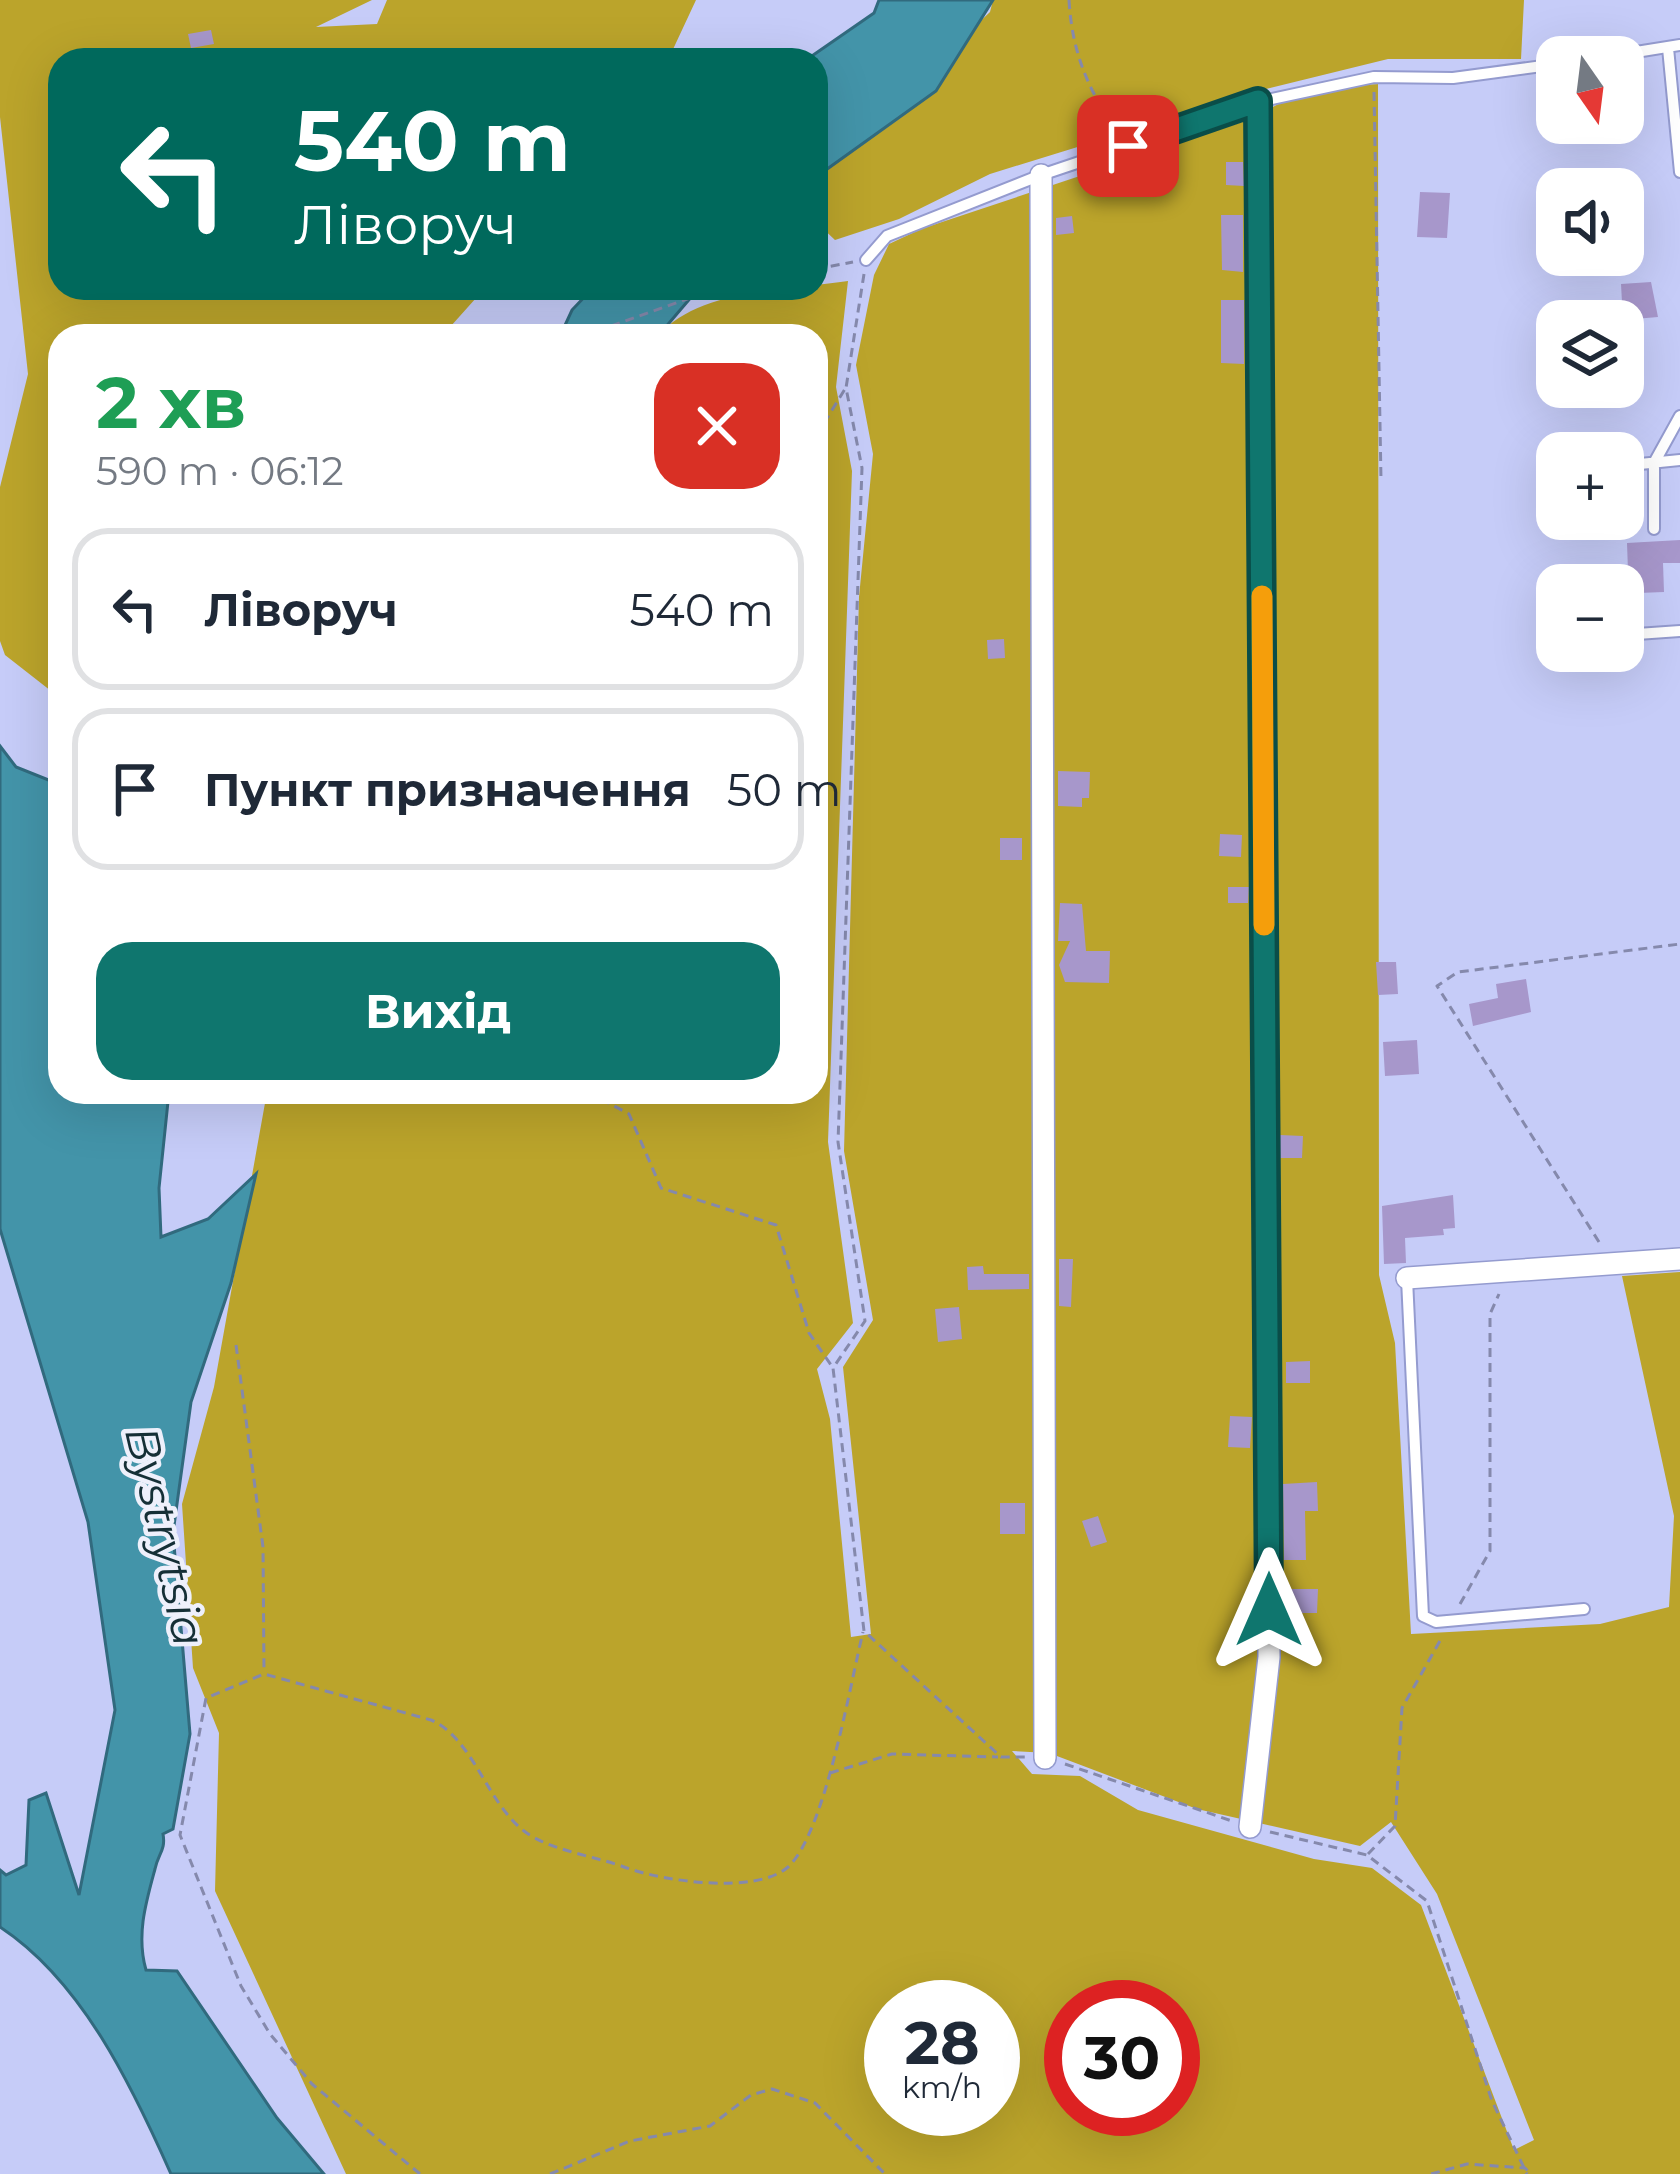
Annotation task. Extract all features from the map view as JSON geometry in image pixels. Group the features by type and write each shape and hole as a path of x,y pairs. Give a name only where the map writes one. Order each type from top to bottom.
{"street":[{"path":"1250,1827 1269,1657 1258,101"},
{"path":"1041,175 1045,1757"},
{"path":"1407,1278 1680,1259"}],"lane":[{"path":"1644,51 1674,46 1680,172"},
{"path":"866,260 887,236 1041,175 1258,101 1374,77 1453,78 1536,67"},
{"path":"1654,529 1647,464 1680,416"},
{"path":"1647,464 1680,460"},
{"path":"1644,634 1680,631"},
{"path":"1407,1278 1420,1609 1428,1621 1584,1609"}],"path":[{"path":"1069,0 1071,42 1096,102 1128,146"},
{"path":"1374,77 1381,480"},
{"path":"828,267 866,260 846,388 862,468 838,1142 866,1322 832,1368"},
{"path":"618,324 684,300"},
{"path":"828,417 846,388"},
{"path":"1613,1263 1438,986 1458,972 1680,944"},
{"path":"419,2174 312,2084 270,2034 242,1986 180,1835 206,1698 264,1674 442,1724 525,1832 650,1876 725,1882 778,1873 806,1840 829,1773 864,1631 832,1368 809,1333 776,1225 661,1188 629,1114 610,1104"},
{"path":"1366,1855 1395,1826 1402,1708 1490,1551 1490,1314 1510,1270"},
{"path":"236,1345 263,1547 264,1674"},
{"path":"864,1631 1001,1757"},
{"path":"829,1773 892,1754 1045,1757 1250,1827 1366,1855 1427,1901 1492,2101 1528,2172"},
{"path":"550,2174 630,2141 710,2126 751,2095 772,2089 815,2103 886,2174"},
{"path":"1431,2174 1467,2164 1528,2172"}],"shaded area":[{"path":"0,0 372,0 316,27 377,24 387,0 696,0 674,48 48,48 48,300 474,300 453,324 48,324 48,689 5,655 0,641 0,487 28,374 0,117"},
{"path":"993,0 1524,0 1521,59 1388,59 1262,90 990,174 899,219 835,240 828,233 828,166 990,12"},
{"path":"1378,84 1379,1275 1395,1343 1411,1634 1600,1624 1669,1607 1674,1516 1622,1276 1680,1272 1680,2174 346,2174 215,1891 219,1733 193,1668 182,1504 214,1387 265,1104 828,1104 828,324 672,324 721,300 828,300 828,283 848,281 836,387 852,471 828,1142 853,1323 817,1369 830,1419 851,1637 871,1634 843,1367 873,1320 844,1151 859,597 873,454 856,365 874,275 889,244 921,229 1248,120 1307,89","holes":["1012,1751 1049,1753 1197,1809 1360,1846 1391,1822 1437,1894 1534,2140 1514,2150 1421,1905 1372,1868 1314,1859 1138,1810 1080,1776 1032,1774"]}],"water":[{"path":"879,0 993,0 936,91 828,168 828,48 823,48 874,13"},
{"path":"582,300 689,300 668,324 566,324"},
{"name":"Bystrytsia","path":"0,746 16,767 48,780 48,1104 168,1104 159,1188 161,1237 208,1219 256,1174 231,1283 191,1402 173,1533 190,1734 173,1829 163,1834 148,1894 142,1944 146,1970 177,1971 277,2118 324,2174 171,2174 121,2071 80,2006 56,1976 0,1927 0,1870 6,1875 26,1865 29,1800 46,1793 79,1895 115,1710 88,1522 0,1229"}],"building":[{"path":"211,30 214,44 191,48 188,34"},
{"path":"1226,162 1243,162 1244,186 1226,185"},
{"path":"1420,192 1450,193 1447,238 1417,237"},
{"path":"1221,215 1243,215 1243,272 1222,270"},
{"path":"1072,216 1074,233 1056,235 1056,218"},
{"path":"1651,282 1658,317 1644,318 1644,300 1622,300 1621,284"},
{"path":"1221,300 1244,300 1244,364 1221,363"},
{"path":"1680,540 1680,563 1663,563 1664,592 1644,593 1644,564 1628,564 1627,543"},
{"path":"1004,639 1005,658 988,659 987,640"},
{"path":"1058,771 1090,772 1089,798 1082,798 1082,807 1058,806"},
{"path":"1220,834 1242,835 1241,857 1219,856"},
{"path":"1000,838 1022,838 1022,860 1000,860"},
{"path":"1228,887 1249,887 1248,903 1228,903"},
{"path":"1060,903 1082,904 1086,951 1110,951 1109,983 1065,982 1059,965 1070,941 1058,941"},
{"path":"1376,962 1396,962 1398,994 1378,995"},
{"path":"1526,979 1531,1012 1473,1026 1469,1004 1498,998 1496,984"},
{"path":"1417,1040 1419,1074 1385,1076 1383,1042"},
{"path":"1280,1135 1303,1136 1302,1158 1280,1158"},
{"path":"1453,1195 1455,1228 1443,1229 1444,1235 1405,1238 1406,1263 1384,1264 1382,1206"},
{"path":"1059,1259 1073,1259 1071,1307 1059,1306"},
{"path":"983,1266 984,1274 1029,1274 1029,1289 968,1290 967,1267"},
{"path":"959,1307 962,1339 938,1342 935,1309"},
{"path":"1310,1361 1310,1383 1286,1383 1286,1362"},
{"path":"1230,1416 1252,1417 1250,1448 1228,1447"},
{"path":"1317,1482 1318,1511 1305,1511 1306,1560 1284,1560 1283,1484"},
{"path":"1000,1503 1025,1503 1025,1534 1000,1534"},
{"path":"1098,1516 1107,1542 1091,1547 1082,1521"},
{"path":"1285,1589 1318,1589 1317,1613 1284,1613"}],"slow traffic":[{"path":"1262,596 1264,925"}],"route":[{"path":"1128,146 1258,101 1269,1610"}]}
